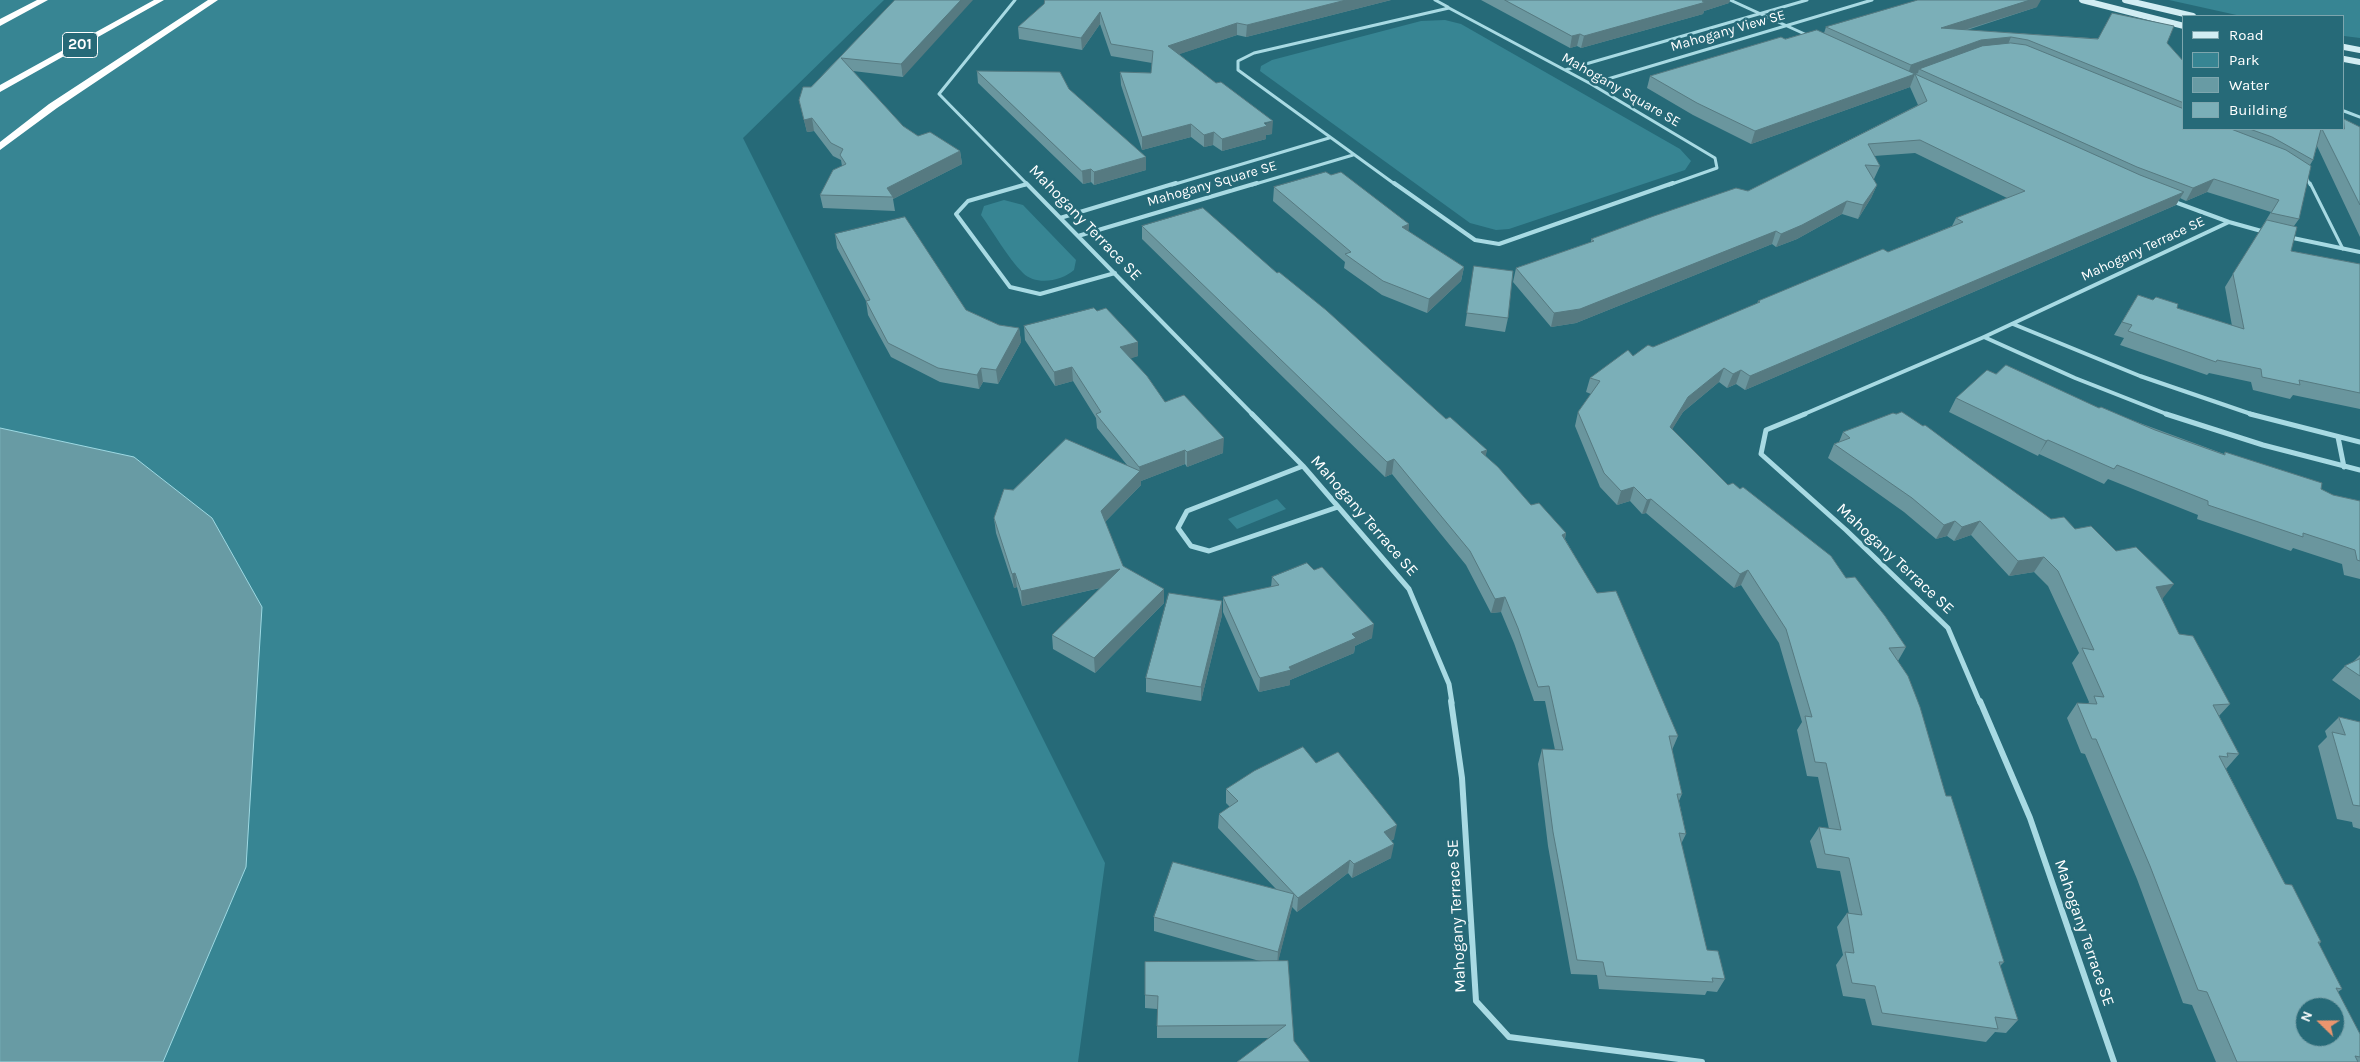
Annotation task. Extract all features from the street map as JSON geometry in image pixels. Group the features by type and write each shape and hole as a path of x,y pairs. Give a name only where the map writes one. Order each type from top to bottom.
{"highway":[{"path":"0,23 44,0"},
{"name":"201","path":"0,89 160,0"},
{"path":"0,147 53,106 214,0"}],"street":[{"name":"Mahogany Terrace SE","path":"1015,0 939,94 1303,466 1409,589 1449,684 1462,778 1476,1001 1509,1037 1702,1062"},
{"path":"1435,0 1449,8"},
{"path":"1730,0 1812,38"},
{"name":"Mahogany View SE","path":"1565,70 1808,0"},
{"name":"Mahogany View SE","path":"1591,84 1872,0"},
{"path":"2082,0 2182,25"},
{"path":"2125,0 2189,15"},
{"name":"Mahogany Square SE","path":"1449,8 1565,70 1715,158 1717,168 1499,244 1475,240 1329,138 1238,70 1238,62 1254,53 1449,8"},
{"path":"2345,47 2360,50"},
{"path":"2345,59 2360,62"},
{"path":"2345,111 2360,117"},
{"name":"Mahogany Square SE","path":"1060,218 1329,138"},
{"name":"Mahogany Square SE","path":"1078,236 1353,155"},
{"path":"1027,184 968,201 956,214 1010,287 1040,294 1115,274"},
{"path":"2169,200 2229,222 2274,234"},
{"name":"Mahogany Terrace SE","path":"2114,1062 2030,818 1948,628 1846,530 1760,454 1766,430 2013,324 2229,222"},
{"path":"2283,236 2360,252"},
{"path":"2013,324 2172,388 2241,412 2360,442"},
{"path":"1984,337 2140,406 2242,440 2360,470"},
{"path":"2338,437 2344,466"},
{"path":"1303,466 1187,511 1178,528 1191,546 1209,551 1338,507"}],"lane":[{"path":"2301,172 2308,176 2343,249"}],"green space":[{"path":"0,0 884,0 743,138 1105,863 1078,1062 0,1062"},
{"path":"2169,0 2360,0 2360,38 2345,36 2345,15 2236,15"},
{"path":"1445,20 1461,24 1680,149 1691,161 1685,170 1509,229 1496,230 1470,223 1260,71 1261,66 1272,60 1421,21"},
{"path":"1004,200 1023,205 1076,260 1074,270 1063,277 1042,281 1028,277 1017,267 981,215 984,206"},
{"path":"1277,499 1286,509 1237,529 1228,519"}],"water":[{"path":"0,428 134,457 212,518 262,607 246,867 163,1062 0,1062"}],"building":[{"path":"895,0 961,0 901,64 841,58 903,126 918,136 930,132 960,151 887,188 893,197 820,195 833,170 846,164 840,155 843,149 831,143 812,118 804,120 799,100 803,87 811,87"},
{"path":"1045,0 1346,0 1247,25 1237,23 1168,46 1216,83 1221,82 1273,121 1264,123 1267,126 1222,139 1214,132 1204,135 1191,124 1142,137 1120,72 1151,73 1153,51 1111,44 1100,12 1081,38 1018,27 1044,4"},
{"path":"1505,0 1704,0 1702,1 1706,2 1584,36 1580,34 1572,36"},
{"path":"1918,0 2030,0 1941,28 2098,39 2112,13 2174,26 2167,43 2182,60 2182,102 2028,40 2011,37 1981,40 1911,65 1826,27"},
{"path":"1817,30 2140,175 2184,192 1750,376 1741,370 1733,374 1724,368 1688,397 1670,427 1728,485 1733,483 1740,489 1743,487 1831,556 1846,578 1855,577 1906,647 1889,648 1908,676 1920,707 1946,796 1951,796 2004,962 1999,962 2018,1020 1995,1017 1998,1029 1882,1013 1875,986 1852,983 1845,952 1854,953 1847,913 1862,915 1849,858 1825,854 1819,827 1841,830 1826,763 1815,762 1805,716 1812,717 1786,629 1748,570 1740,574 1651,499 1647,500 1634,487 1621,491 1604,473 1578,412 1600,381 1590,378 1628,350 1633,356 1648,345 1653,347 1883,249 1888,252 1963,222 1956,218 2025,191 1920,140 1868,144 1880,166 1865,165 1877,185 1863,205 1847,201 1781,234 1776,231 1580,309 1554,313 1516,268 1594,241 1591,239 1654,216 1736,188 1748,191 1927,101 1915,74 1755,131 1697,103 1650,76 1781,37 1785,39"},
{"path":"2011,43 2026,45 2182,108 2182,130 2234,130 2286,150 2311,166 2299,219 2271,213 2279,200 2214,179 2193,188 2137,167 1919,69 1982,46"},
{"path":"977,71 1060,72 1069,89 1146,157 1094,172 1091,169 1082,171"},
{"path":"2345,120 2360,127 2360,205 2322,130 2345,130"},
{"path":"2253,130 2321,130 2313,160 2272,137"},
{"path":"1326,172 1331,175 1341,172 1409,224 1402,227 1464,267 1429,299 1383,281 1345,254 1351,252 1274,187"},
{"path":"1203,208 1277,273 1279,272 1326,310 1446,419 1450,417 1487,450 1481,452 1498,467 1531,505 1539,503 1566,533 1562,535 1597,593 1616,591 1678,736 1669,736 1682,794 1677,794 1686,834 1679,833 1707,950 1718,951 1725,979 1712,978 1713,982 1606,976 1603,962 1577,960 1553,832 1542,749 1563,750 1549,686 1538,687 1518,628 1505,597 1495,599 1470,551 1394,459 1387,462 1142,226"},
{"path":"905,217 966,310 999,325 1019,328 996,370 981,368 977,375 938,368 888,343 866,301 870,300 835,234"},
{"path":"2267,220 2297,227 2291,251 2360,264 2360,393 2299,380 2300,385 2262,377 2261,369 2217,360 2216,362 2128,331 2132,325 2122,322 2138,295 2153,300 2156,297 2178,304 2177,308 2244,329 2233,274"},
{"path":"1474,266 1513,271 1508,318 1467,313"},
{"path":"1094,308 1097,311 1106,308 1138,342 1120,347 1147,376 1165,402 1184,395 1224,438 1139,467 1096,414 1101,412 1072,367 1054,372 1024,326"},
{"path":"2006,365 2099,408 2101,407 2155,430 2225,455 2225,452 2322,483 2321,489 2333,495 2360,501 2360,561 2357,560 2355,550 2303,533 2303,537 2208,505 2208,501 2117,465 2114,469 2048,440 2046,441 1956,398 1987,370 1996,374"},
{"path":"1902,412 1923,426 1925,425 2051,519 2064,517 2075,529 2091,526 2116,551 2136,547 2174,584 2156,587 2179,634 2193,636 2230,704 2213,705 2239,754 2227,753 2228,757 2219,756 2285,884 2292,885 2342,989 2336,988 2341,997 2295,997 2295,1047 2345,1047 2345,1005 2360,1034 2360,1057 2355,1056 2358,1062 2237,1062 2207,992 2198,990 2150,866 2096,739 2092,739 2077,703 2097,704 2094,696 2104,697 2082,648 2094,650 2058,571 2044,557 2018,561 1980,521 1962,527 1955,521 1944,525 1912,498 1834,444 1850,438 1843,432 1893,413"},
{"path":"1066,439 1140,471 1101,511 1123,566 1164,589 1094,658 1052,635 1120,569 1021,591 1015,573 1012,574 994,518 1004,489 1013,490"},
{"path":"1307,563 1314,570 1322,567 1374,624 1352,634 1356,638 1289,667 1291,670 1260,678 1223,597 1279,585 1272,577"},
{"path":"1169,593 1222,601 1201,687 1146,678"},
{"path":"2360,659 2360,676 2345,666"},
{"path":"2339,717 2360,722 2360,806 2353,805 2332,732 2345,735"},
{"path":"1303,747 1316,763 1338,752 1397,825 1384,832 1394,844 1354,864 1350,860 1298,898 1219,814 1238,801 1226,789 1254,771"},
{"path":"1173,862 1294,894 1278,952 1154,917"},
{"path":"1288,961 1294,1041 1310,1062 1237,1062 1286,1025 1157,1026 1158,996 1145,995 1145,962"}]}
